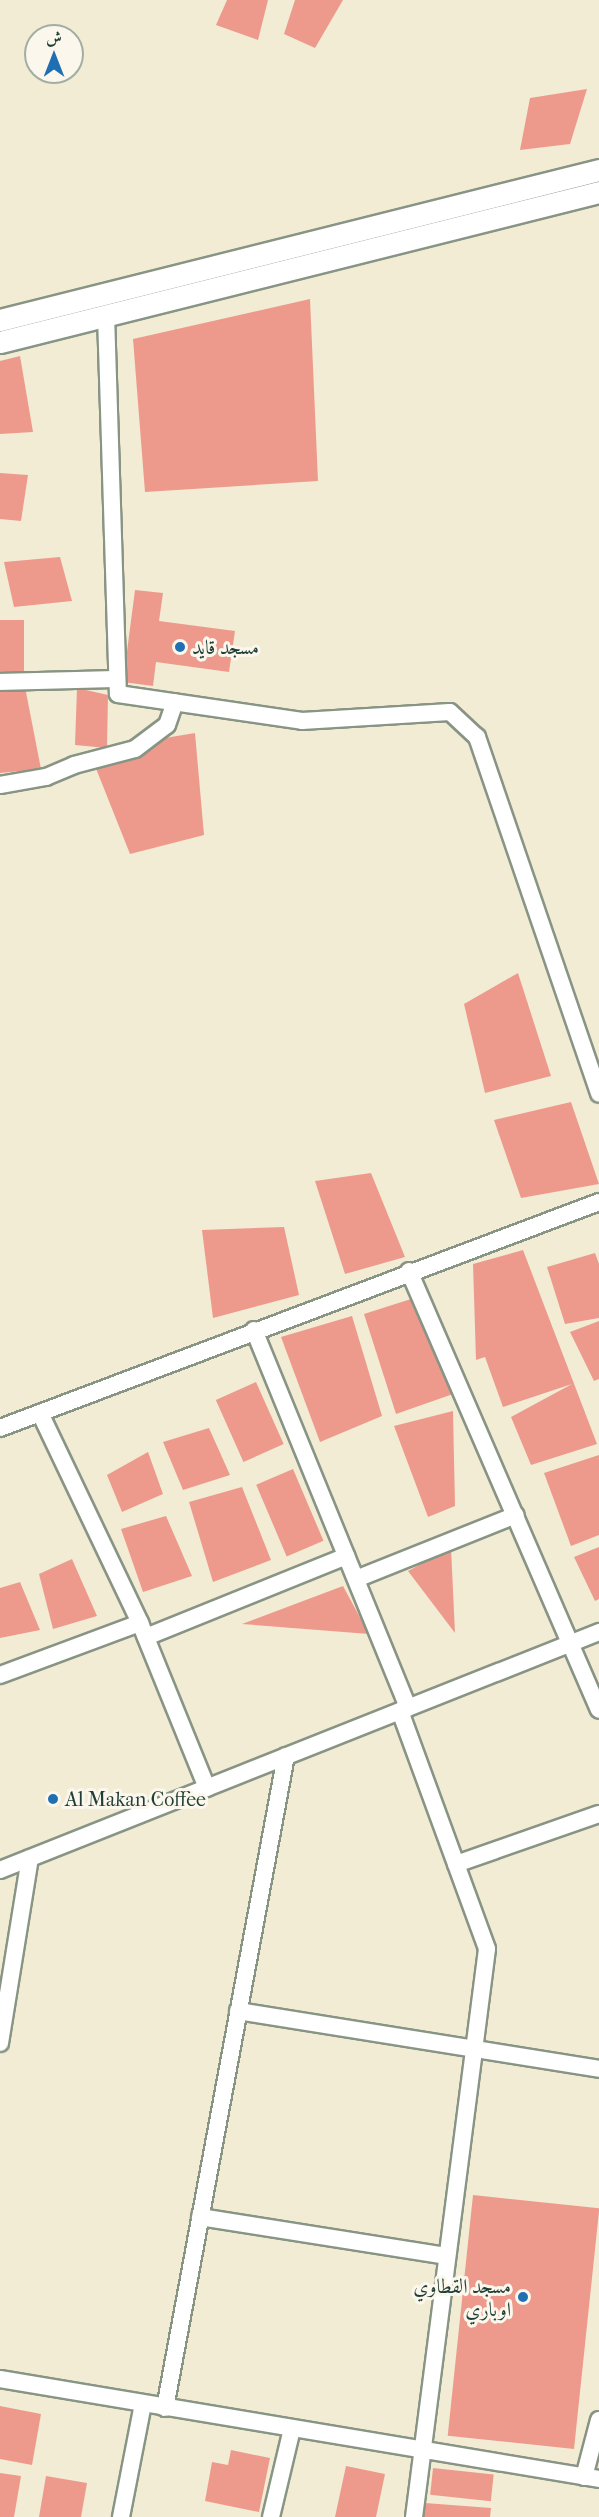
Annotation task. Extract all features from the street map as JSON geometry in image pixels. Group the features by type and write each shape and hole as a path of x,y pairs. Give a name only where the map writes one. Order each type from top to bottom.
{"street":[{"path":"0,320 599,170"},
{"path":"0,342 599,192"},
{"path":"106,315 117,694 302,721 450,712 477,736 599,1094"},
{"path":"0,682 117,679"},
{"path":"0,785 46,777 74,765 135,749 167,725 175,702"},
{"path":"0,1428 409,1271 599,1202"},
{"path":"409,1271 572,1643 599,1710"},
{"path":"254,1330 356,1579 487,1949 420,2451 414,2517"},
{"path":"40,1413 143,1630 207,1788"},
{"path":"356,1579 516,1515"},
{"path":"0,1676 143,1630 346,1556"},
{"path":"0,1870 599,1632"},
{"path":"165,2408 285,1756"},
{"path":"456,1864 599,1814"},
{"path":"0,2043 30,1858"},
{"path":"238,2011 599,2069"},
{"path":"200,2217 446,2256"},
{"path":"0,2379 591,2478 599,2420"},
{"path":"121,2517 143,2404"},
{"path":"271,2517 292,2429"}],"building":[{"path":"227,0 268,0 258,40 216,25"},
{"path":"295,0 343,0 315,48 284,34"},
{"path":"587,89 570,144 520,150 530,98"},
{"path":"310,299 318,481 145,492 133,339"},
{"path":"20,356 33,432 0,434 0,361"},
{"path":"0,473 28,475 21,521 0,519"},
{"path":"60,557 72,601 14,607 4,562"},
{"name":"مسجد قايد","path":"135,590 163,593 159,621 235,631 229,672 156,662 153,686 123,682"},
{"path":"0,620 24,620 24,673 0,673"},
{"path":"25,687 41,769 0,773 0,691"},
{"path":"77,688 108,695 107,748 75,745"},
{"path":"195,733 204,835 130,854 95,766 165,738"},
{"path":"518,973 551,1076 485,1093 464,1004"},
{"path":"571,1102 599,1184 521,1198 494,1120"},
{"path":"371,1173 405,1257 345,1274 315,1181"},
{"path":"284,1227 299,1295 213,1318 202,1230"},
{"path":"523,1250 597,1444 531,1465 511,1417 572,1384 503,1407 485,1357 476,1360 473,1264"},
{"path":"595,1253 599,1264 599,1318 565,1324 547,1267"},
{"path":"411,1299 453,1394 396,1414 364,1314"},
{"path":"352,1316 382,1416 320,1442 281,1337"},
{"path":"599,1321 599,1379 594,1381 570,1332"},
{"path":"256,1382 284,1444 243,1462 216,1400"},
{"path":"453,1411 455,1506 428,1517 394,1426"},
{"path":"209,1428 230,1475 183,1490 163,1442"},
{"path":"148,1452 163,1494 122,1512 107,1475"},
{"path":"599,1455 599,1535 571,1546 544,1473"},
{"path":"293,1469 323,1541 287,1556 256,1485"},
{"path":"242,1487 271,1560 213,1582 189,1502"},
{"path":"166,1516 192,1576 143,1592 121,1529"},
{"path":"599,1547 599,1599 595,1601 574,1557"},
{"path":"451,1548 455,1633 408,1571"},
{"path":"72,1559 97,1616 53,1629 39,1574"},
{"path":"20,1582 40,1630 0,1638 0,1588"},
{"path":"343,1586 369,1634 242,1624"},
{"name":"مسجد القطاوي اوباري","path":"473,2195 599,2208 574,2449 448,2436"},
{"path":"0,2406 41,2414 32,2465 0,2459"},
{"path":"231,2450 270,2458 259,2512 205,2501 212,2462 228,2465"},
{"path":"346,2466 385,2474 376,2517 335,2517"},
{"path":"433,2468 494,2474 491,2501 430,2495"},
{"path":"0,2473 21,2476 14,2517 0,2517"},
{"path":"46,2476 87,2483 81,2517 39,2517"},
{"path":"425,2503 491,2508 490,2517 424,2517"}],"place":[{"name":"مسجد قايد","path":"180,647"},
{"name":"Al Makan Coffee","path":"53,1799"},
{"name":"مسجد القطاوي اوباري","path":"523,2297"}]}
